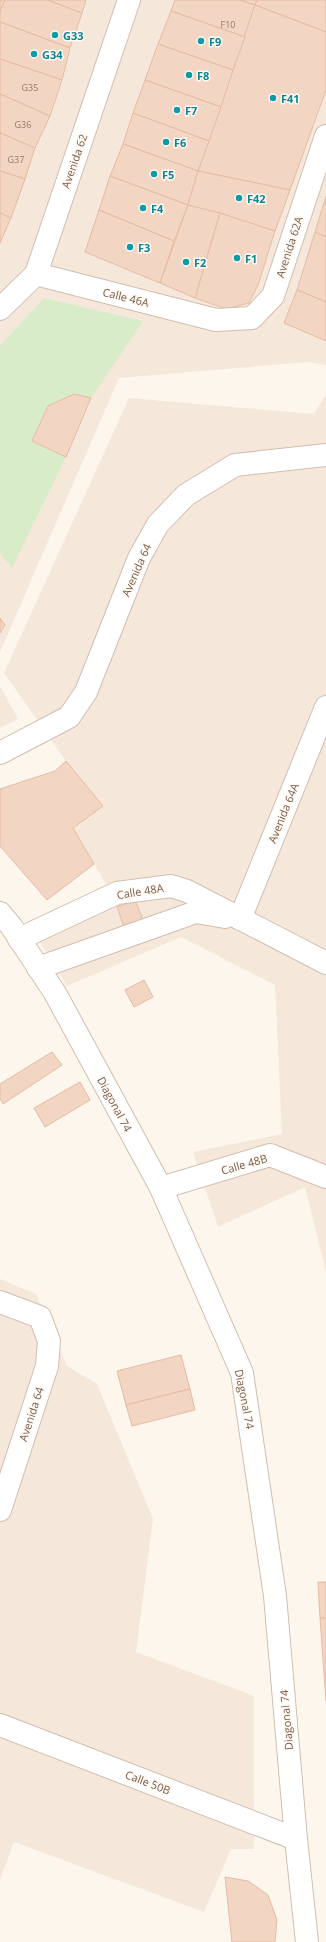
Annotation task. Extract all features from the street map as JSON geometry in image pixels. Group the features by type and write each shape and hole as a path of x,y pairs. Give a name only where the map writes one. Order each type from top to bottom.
{"street":[{"name":"Avenida 62","path":"0,309 36,274 129,0"},
{"name":"Avenida 62A","path":"216,320 252,318 273,296 326,136"},
{"name":"Calle 46A","path":"36,274 216,320"},
{"name":"Avenida 64","path":"0,753 69,717 86,692 139,558 158,524 186,495 236,465 326,454"},
{"name":"Avenida 64A","path":"240,919 326,707"},
{"name":"Calle 48A","path":"8,928 117,893 171,886 187,891 326,963"},
{"name":"Calle 48A","path":"38,968 196,912 240,919"},
{"name":"Diagonal 74","path":"8,928 55,993 160,1188 242,1373 275,1596 296,1839 307,1942"},
{"name":"Calle 48B","path":"160,1188 270,1155 326,1177"},
{"name":"Avenida 64","path":"0,1302 40,1317 49,1341 47,1366 0,1509"},
{"name":"Calle 50B","path":"0,1725 296,1839"}],"shaded area":[{"path":"0,0 326,0 326,365 308,362 119,378 0,652"},
{"path":"326,394 326,1272 305,1187 218,1227 193,1152 282,1134 275,985 181,937 67,986 27,922 110,891 73,828 103,806 66,761 4,673 129,398 314,414"},
{"path":"0,686 18,719 0,728"},
{"path":"0,1279 36,1294 67,1366 97,1384 153,1519 136,1652 254,1696 254,1849 231,1849 204,1912 14,1842 0,1880"}],"green space":[{"path":"44,298 143,321 91,398 74,394 48,406 32,441 66,457 12,568 0,553 0,346"}],"building":[{"path":"0,0 5,0 0,12"},
{"name":"G33","path":"5,0 48,0 82,13 70,48 0,22 0,12"},
{"path":"48,0 86,0 82,13"},
{"name":"F10","path":"175,0 240,0 255,5 245,37 171,11"},
{"path":"240,0 257,0 255,5"},
{"path":"257,0 326,0 326,32 255,5"},
{"name":"F41","path":"255,5 326,32 326,90 290,190 198,171"},
{"name":"F9","path":"171,11 245,37 233,70 158,44"},
{"name":"G34","path":"0,22 70,48 62,80 0,59"},
{"name":"F8","path":"158,44 233,70 221,107 145,80"},
{"name":"G35","path":"0,59 62,80 50,116 0,94"},
{"name":"F7","path":"145,80 221,107 209,141 133,113"},
{"name":"G36","path":"0,94 50,116 35,148 0,133"},
{"name":"F6","path":"133,113 209,141 198,171 123,144"},
{"name":"G37","path":"0,133 35,148 25,179 0,171"},
{"name":"F5","path":"123,144 198,171 188,205 110,176"},
{"path":"0,171 25,179 11,218 0,213"},
{"name":"F42","path":"198,171 290,190 275,231 188,205"},
{"name":"F4","path":"110,176 188,205 174,241 99,210"},
{"path":"326,196 326,237 315,232"},
{"name":"F2","path":"188,205 220,213 195,298 160,283"},
{"name":"F3","path":"99,210 174,241 160,283 85,252"},
{"path":"0,213 11,218 0,243"},
{"name":"F1","path":"220,213 275,231 258,285 249,303 226,309 195,298"},
{"path":"315,232 326,237 326,302 297,290"},
{"path":"297,290 326,302 326,341 284,323"},
{"path":"74,394 91,398 66,457 32,441 48,406"},
{"path":"0,618 5,625 0,633"},
{"path":"66,761 103,806 73,828 94,864 47,900 0,846 0,789 55,771"},
{"path":"135,900 143,920 124,927 117,907"},
{"path":"144,980 153,997 134,1007 125,990"},
{"path":"52,1052 62,1065 3,1104 0,1098 0,1084"},
{"path":"80,1082 90,1100 45,1127 34,1108"},
{"path":"181,1355 190,1389 126,1405 117,1371"},
{"path":"190,1389 195,1410 132,1426 126,1405"},
{"path":"318,1582 326,1582 326,1618 320,1618"},
{"path":"320,1618 326,1618 326,1701"},
{"path":"225,1877 248,1881 268,1895 277,1920 275,1942 232,1942"}],"place":[{"name":"G33","path":"55,35"},
{"name":"F9","path":"201,41"},
{"name":"G34","path":"34,54"},
{"name":"F8","path":"189,75"},
{"name":"F41","path":"273,98"},
{"name":"F7","path":"177,110"},
{"name":"F6","path":"166,142"},
{"name":"F5","path":"154,174"},
{"name":"F42","path":"239,198"},
{"name":"F4","path":"143,208"},
{"name":"F3","path":"130,247"},
{"name":"F1","path":"237,258"},
{"name":"F2","path":"186,262"}]}
